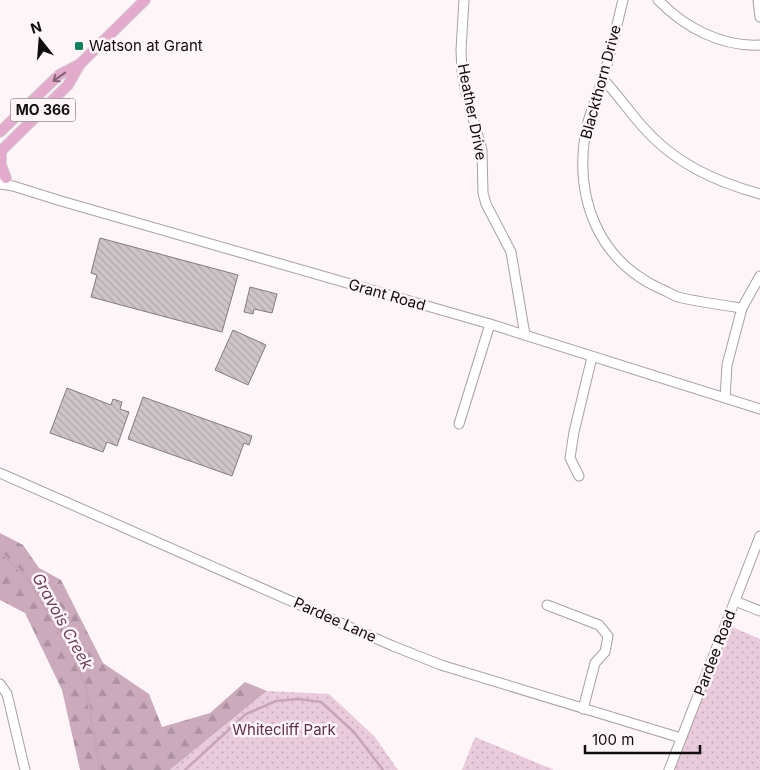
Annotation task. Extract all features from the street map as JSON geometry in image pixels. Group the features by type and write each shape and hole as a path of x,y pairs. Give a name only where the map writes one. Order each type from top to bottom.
{"main road":[{"name":"MO 366","path":"0,152 68,86 80,64 145,0"},
{"name":"MO 366","path":"0,132 59,75 80,64"},
{"path":"0,152 3,182"}],"street":[{"name":"Heather Drive","path":"464,0 461,50 462,71 466,93 482,150 483,193 486,204 511,252 525,335"},
{"name":"Blackthorn Drive","path":"623,0 603,79 585,133 582,162 587,200 596,227 604,242 627,269 643,280 677,296 742,308"},
{"path":"658,0 669,12 695,30 734,44 760,45"},
{"path":"758,0 760,17"},
{"path":"603,79 643,127 665,149 700,172 760,194"},
{"name":"Grant Road","path":"3,182 61,202 490,324 760,409"},
{"path":"724,398 728,365 742,308 760,276"},
{"path":"459,424 490,324"},
{"path":"579,476 570,458 574,432 592,357"},
{"name":"Pardee Lane","path":"0,473 393,646 442,664 681,738"},
{"name":"Pardee Road","path":"669,770 757,550 760,536"},
{"path":"736,601 760,612"},
{"path":"547,605 599,625 608,636 605,652 595,662 583,709"},
{"path":"0,684 7,694 25,770"}],"green space":[{"path":"0,533 23,545 39,568 61,580 103,663 149,694 162,727 210,713 245,682 267,691 170,770 80,770 62,690 25,613 0,600"},
{"path":"730,626 760,639 760,770 674,770"},
{"name":"Whitecliff Park","path":"267,691 329,694 375,737 398,770 170,770"},
{"path":"475,737 554,770 462,770"}],"building":[{"path":"100,238 238,275 222,332 91,297 97,275 91,273"},
{"path":"250,287 277,294 272,313 254,309 253,314 244,312"},
{"path":"233,330 266,345 248,385 215,370"},
{"path":"67,388 111,405 113,399 122,402 120,409 129,412 117,446 107,442 103,452 50,433"},
{"path":"143,397 252,436 249,445 244,443 232,476 128,439"}],"waterway":[{"name":"Gravois Creek","path":"0,552 28,578 71,652 86,688 100,770"},
{"name":"Gravois Creek","path":"185,770 246,714 276,701 299,699 321,702 354,732 383,770"}],"place":[{"name":"Watson at Grant","path":"79,46"}]}
